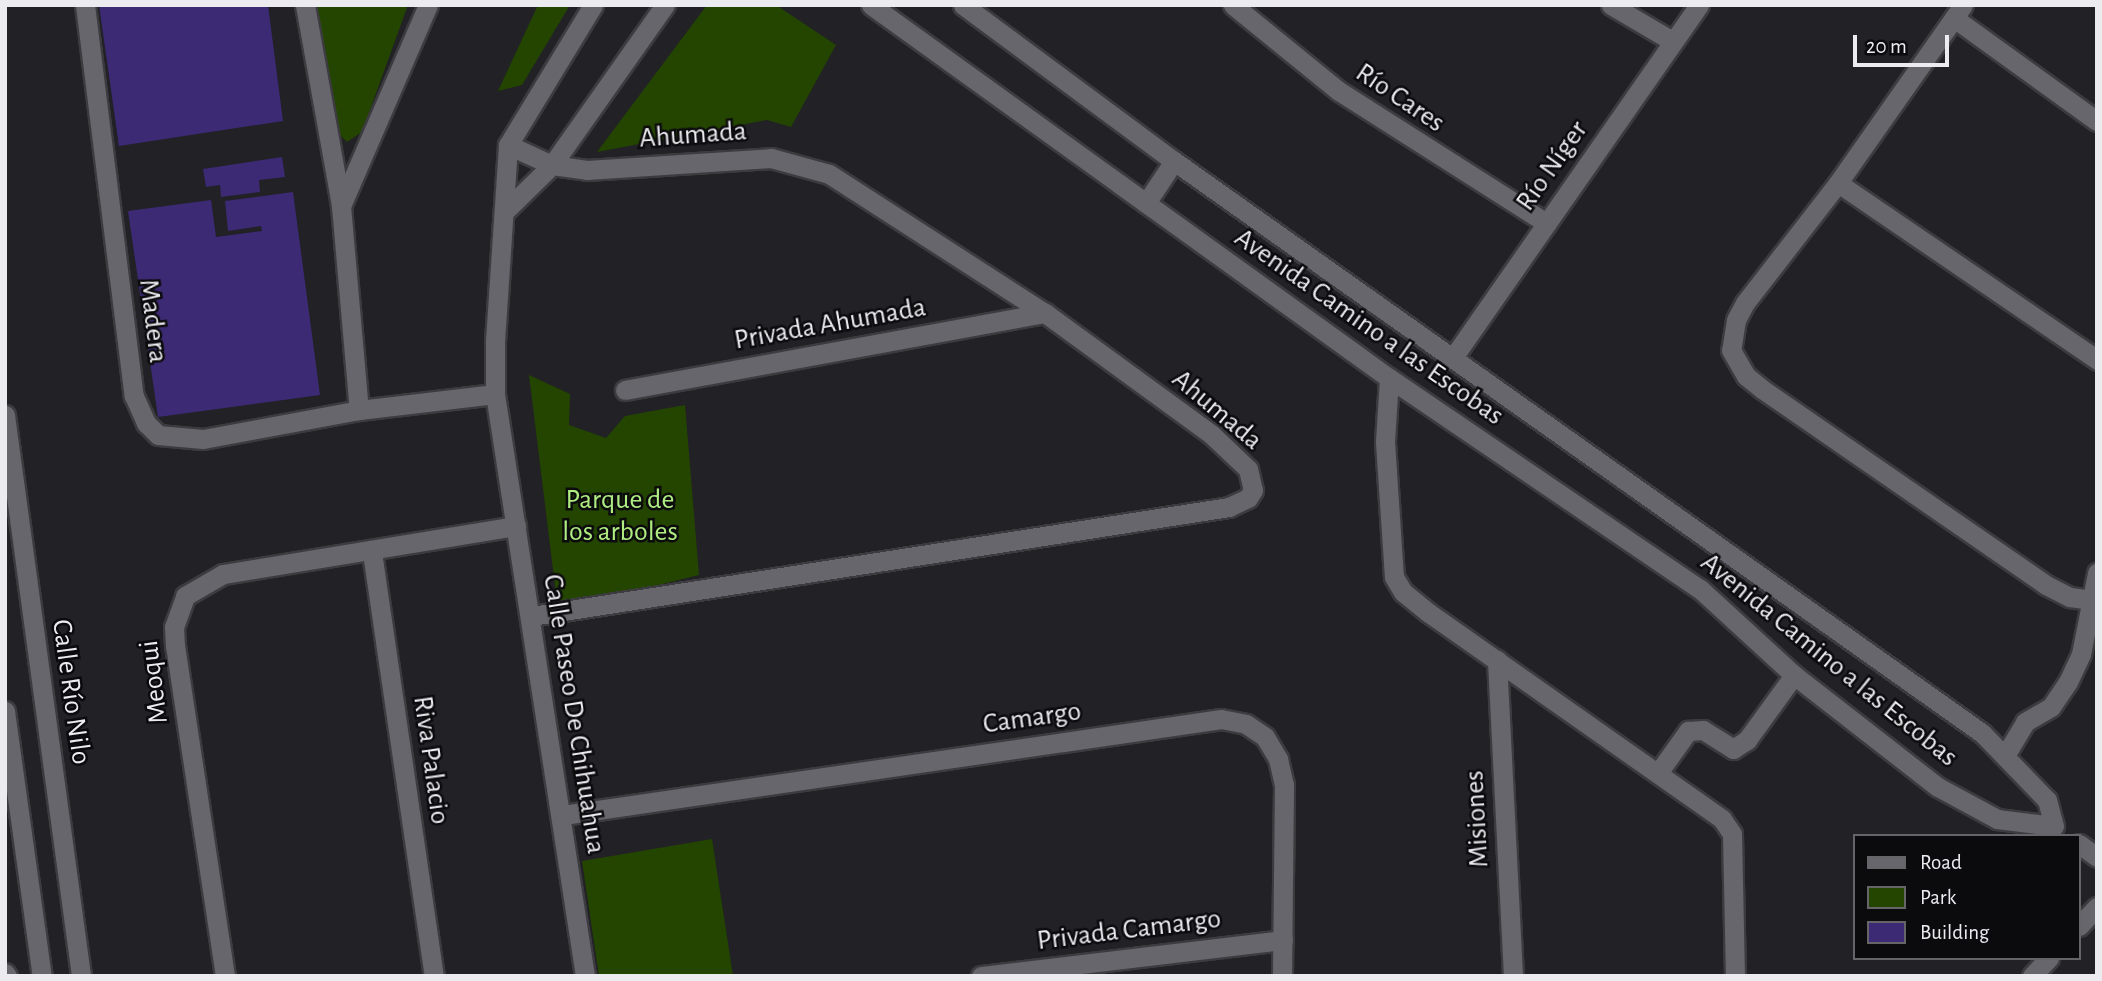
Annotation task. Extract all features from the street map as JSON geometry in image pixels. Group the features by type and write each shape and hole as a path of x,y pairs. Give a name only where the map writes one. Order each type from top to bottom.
{"street":[{"name":"Madera","path":"85,5 134,396 146,423 158,435 203,439 359,410 495,394"},
{"path":"305,5 341,206 359,410"},
{"path":"341,206 428,5"},
{"name":"Calle Paseo De Chihuahua","path":"585,976 563,815 495,394 499,247 505,211 508,145 593,5"},
{"path":"505,211 552,165 665,5"},
{"name":"Avenida Camino a las Escobas","path":"871,5 1389,377 1700,589 1794,675 1969,806 1997,819 2061,831"},
{"name":"Avenida Camino a las Escobas","path":"963,5 1174,161 2006,754 2048,800 2061,831"},
{"name":"Río Cares","path":"1233,5 1339,91 1546,223"},
{"path":"1611,5 1672,41"},
{"name":"Río Níger","path":"1452,359 1699,5"},
{"path":"2095,601 2070,597 2046,585 1762,389 1737,365 1731,350 1736,320 1838,183 1958,12 2097,121"},
{"name":"Ahumada","path":"508,145 552,165 606,170 771,158 804,164 829,174 1045,313 1240,459 1253,480 1248,498 1230,507 531,616"},
{"path":"1146,203 1174,161"},
{"path":"1838,183 2097,360"},
{"name":"Privada Ahumada","path":"625,390 1045,313"},
{"path":"1389,377 1385,442 1394,577 1403,592 1722,819 1732,834 1735,976"},
{"name":"Calle Río Nilo","path":"5,415 81,976"},
{"name":"Meoqui","path":"225,976 175,646 178,612 195,586 223,574 372,552 516,526"},
{"name":"Riva Palacio","path":"372,552 434,976"},
{"path":"2006,754 2025,722 2051,707 2068,682 2081,654 2095,601 2097,573"},
{"name":"Misiones","path":"1497,660 1513,976"},
{"path":"1658,774 1688,731 1703,730 1734,749 1747,740 1794,675"},
{"path":"5,711 42,976"},
{"name":"Camargo","path":"563,815 1221,719 1246,724 1265,737 1278,759 1284,785 1282,976"},
{"path":"2081,846 2097,858"},
{"path":"2081,924 2097,907"},
{"name":"Privada Camargo","path":"981,976 1283,940"},
{"path":"2032,976 2047,960"}],"green space":[{"path":"311,5 408,5 362,132 347,142 336,131"},
{"path":"538,5 570,5 522,85 498,91"},
{"path":"707,5 776,5 836,45 791,127 767,120 597,152"},
{"name":"Parque de los arboles","path":"529,375 570,394 569,425 606,438 625,416 685,405 699,575 558,610"},
{"path":"712,839 733,976 599,976 582,861"}],"building":[{"path":"99,5 268,5 283,121 119,146"},
{"path":"282,157 285,177 259,180 260,192 221,197 220,185 206,187 203,169"},
{"path":"293,192 320,395 158,417 128,211 211,200 216,237 262,231 261,226 228,231 225,201"}]}
